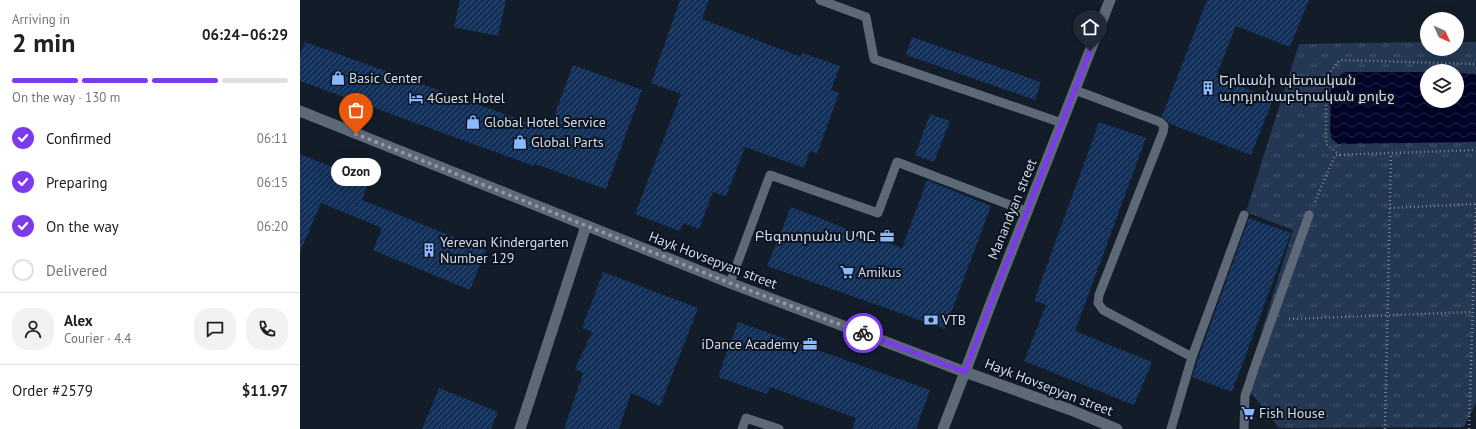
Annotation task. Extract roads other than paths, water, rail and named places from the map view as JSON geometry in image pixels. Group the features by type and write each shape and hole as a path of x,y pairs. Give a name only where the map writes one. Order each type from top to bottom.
{"street":[{"name":"Manandyan street","path":"943,429 1110,0"},
{"name":"Hayk Hovsepyan street","path":"300,111 730,283 965,372 1071,410 1117,429"},
{"path":"520,429 586,226"}],"lane":[{"path":"820,0 866,17 874,59 1062,123"},
{"path":"1075,90 1160,122 1164,126 1163,132 1099,295 1098,303 1103,310 1192,356"},
{"path":"730,283 770,175 878,213 897,162 1028,212"},
{"path":"1171,429 1192,356 1244,215"},
{"path":"1244,429 1245,396 1309,215"},
{"path":"742,429 746,418 778,429"}],"water":[{"path":"1344,72 1420,72 1420,108 1464,108 1464,73 1475,74 1476,141 1338,144 1332,139 1330,132 1331,89 1338,77"}],"place":[{"name":"Basic Center","path":"338,78"},
{"name":"Երևանի պետական արդյունաբերական քոլեջ","path":"1208,88"},
{"name":"4Guest Hotel","path":"416,98"},
{"name":"Global Hotel Service","path":"473,122"},
{"name":"Ozon","path":"356,134"},
{"name":"Global Parts","path":"520,142"},
{"name":"Բեգոտրանս ՍՊԸ","path":"887,236"},
{"name":"Yerevan Kindergarten Number 129","path":"429,250"},
{"name":"Amikus","path":"847,272"},
{"name":"VTB","path":"931,320"},
{"name":"iDance Academy","path":"810,344"},
{"name":"Fish House","path":"1248,413"}]}
